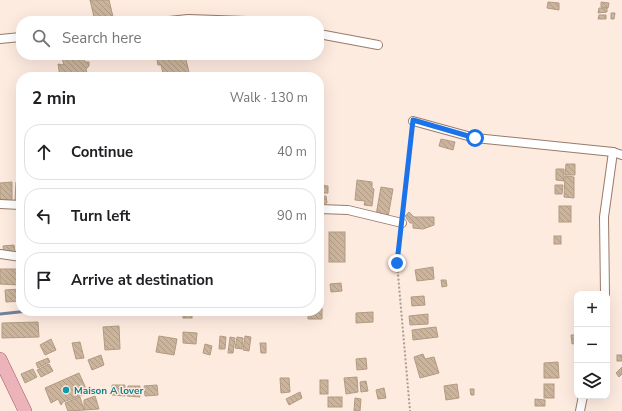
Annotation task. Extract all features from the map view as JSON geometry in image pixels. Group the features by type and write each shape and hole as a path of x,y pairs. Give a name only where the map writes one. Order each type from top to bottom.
{"main road":[{"path":"0,359 25,411"}],"street":[{"path":"324,35 378,45"},
{"path":"0,39 16,37"},
{"path":"413,120 475,138 613,152 622,155"},
{"path":"605,291 604,217 613,152"},
{"path":"0,204 16,205"},
{"path":"324,209 348,210 402,223"},
{"path":"0,254 16,256"},
{"path":"580,411 582,399"}],"path":[{"path":"410,411 397,263 413,120"}],"building":[{"path":"90,0 109,0 113,16 94,16"},
{"path":"548,2 559,3 559,10 547,8"},
{"path":"601,2 609,3 608,8 601,7"},
{"path":"599,8 607,8 607,12 598,13"},
{"path":"611,13 615,13 614,19 611,19"},
{"path":"599,15 606,15 606,19 598,19"},
{"path":"62,60 84,60 85,62 89,62 89,66 86,69 87,72 59,72 58,64 64,65"},
{"path":"157,60 186,60 189,72 163,72 161,65 158,65"},
{"path":"441,139 455,142 453,150 439,146"},
{"path":"566,164 575,164 575,175 565,175"},
{"path":"556,169 564,169 564,181 556,180"},
{"path":"565,176 574,177 574,198 564,197"},
{"path":"357,180 372,182 372,188 374,189 372,206 364,205 365,201 355,200"},
{"path":"12,182 12,201 0,201 0,183"},
{"path":"555,185 563,185 562,194 555,194"},
{"path":"324,186 328,186 328,193 324,193"},
{"path":"381,187 393,189 388,217 376,215"},
{"path":"324,196 326,196 327,203 324,203"},
{"path":"559,206 571,206 571,222 559,222"},
{"path":"409,212 414,217 434,217 434,225 423,229 413,228 413,223 410,223 405,216"},
{"path":"329,232 345,232 345,262 329,262"},
{"path":"554,236 561,236 561,244 554,244"},
{"path":"14,245 15,252 4,253 3,246"},
{"path":"433,267 434,279 417,281 415,270"},
{"path":"0,269 16,269 16,285 0,284"},
{"path":"441,280 446,280 447,286 442,287"},
{"path":"341,283 342,291 331,292 330,284"},
{"path":"16,289 16,301 6,302 5,290"},
{"path":"424,296 425,305 412,306 411,297"},
{"path":"373,312 373,322 356,323 356,313"},
{"path":"428,314 428,324 410,325 409,316"},
{"path":"183,316 192,316 192,318 183,318"},
{"path":"308,316 322,316 322,319 308,319"},
{"path":"38,322 39,337 2,338 2,323"},
{"path":"119,326 120,349 105,350 103,327"},
{"path":"436,327 438,337 413,340 412,330"},
{"path":"183,332 197,333 196,344 183,343"},
{"path":"571,335 574,335 574,344 572,344"},
{"path":"159,336 177,339 174,355 156,352"},
{"path":"220,336 226,337 225,349 219,349"},
{"path":"245,336 251,337 249,351 243,350"},
{"path":"230,337 235,338 233,353 228,353"},
{"path":"237,337 243,338 242,349 235,348"},
{"path":"51,339 56,350 45,355 40,345"},
{"path":"80,342 84,358 76,359 72,343"},
{"path":"260,343 266,343 266,353 261,353"},
{"path":"205,344 212,346 210,355 203,353"},
{"path":"423,354 425,359 434,357 439,373 420,378 414,357"},
{"path":"101,355 104,365 92,370 88,360"},
{"path":"617,355 622,355 622,361 617,361"},
{"path":"48,358 50,362 38,368 36,363"},
{"path":"366,358 367,369 357,370 356,359"},
{"path":"558,362 559,378 544,378 544,363"},
{"path":"49,364 53,371 41,377 37,370"},
{"path":"622,367 622,374 619,377 616,373"},
{"path":"33,369 37,377 25,383 21,374"},
{"name":"Maison A lover","path":"79,373 88,393 63,402 61,405 58,399 51,403 45,388"},
{"path":"357,377 358,392 346,394 344,378"},
{"path":"280,378 289,378 290,392 281,393"},
{"path":"320,380 328,380 328,394 320,394"},
{"path":"366,381 368,391 361,392 360,382"},
{"path":"457,384 459,398 446,400 444,386"},
{"path":"544,384 554,384 554,398 544,398"},
{"path":"112,385 125,385 125,396 112,395"},
{"path":"157,385 158,395 145,396 144,386"},
{"path":"128,386 140,386 140,397 127,396"},
{"path":"384,388 386,398 378,399 376,390"},
{"path":"470,389 474,389 474,395 471,395"},
{"path":"300,392 302,398 289,405 286,399"},
{"path":"95,396 99,409 84,410 84,400"},
{"path":"80,397 84,410 68,411 65,403"},
{"path":"328,397 342,397 342,407 328,407"},
{"path":"355,398 361,399 360,411 354,411"},
{"path":"535,399 545,400 545,406 535,406"}],"waterway":[{"path":"0,314 16,312"}],"place":[{"name":"Maison A lover","path":"66,390"}],"route":[{"path":"397,263 413,120 475,138"}]}
